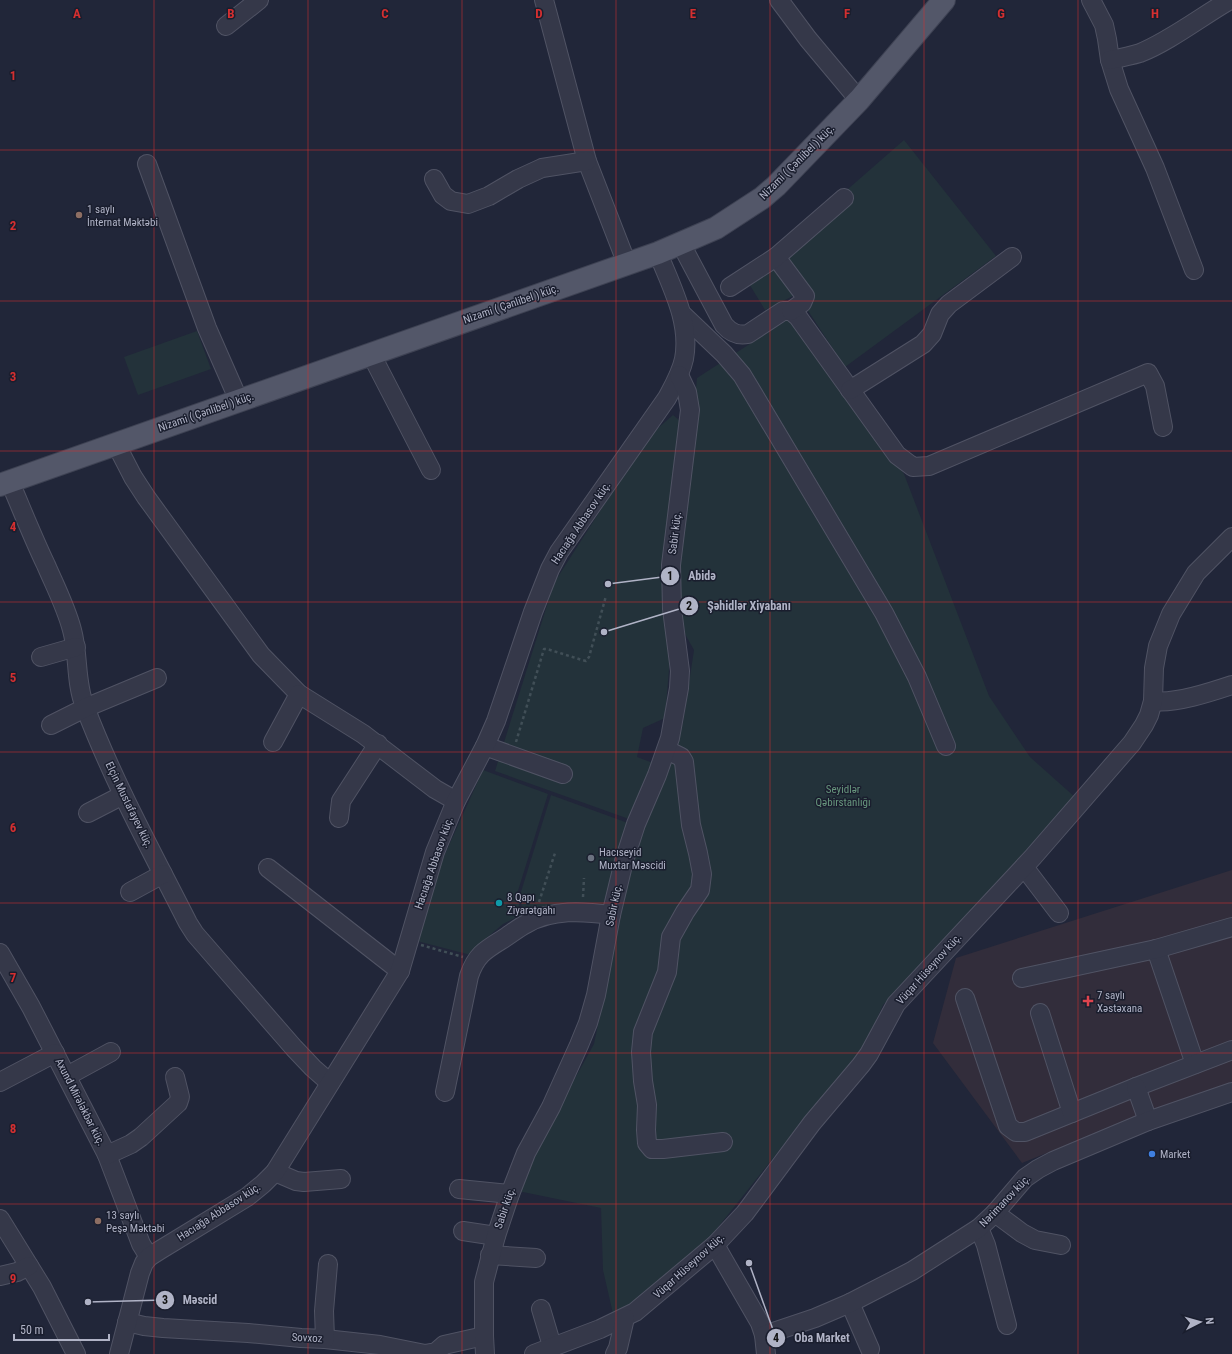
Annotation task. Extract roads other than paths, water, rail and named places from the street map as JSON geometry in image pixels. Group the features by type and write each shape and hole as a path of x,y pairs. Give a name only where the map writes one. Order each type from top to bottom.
{"main road":[{"name":"Nizami ( Çənlibel ) küç.","path":"5,484 658,253 716,228 762,198 792,171 859,100 944,0"}],"street":[{"path":"544,0 587,161 626,264"},
{"path":"779,0 808,39 859,100"},
{"path":"1091,0 1104,25 1108,39 1110,60 1119,89 1155,168 1194,270"},
{"path":"1110,60 1142,52 1230,0"},
{"path":"226,26 249,3"},
{"path":"434,179 443,195 451,201 468,204 489,196 518,178 542,168 587,161"},
{"path":"147,164 207,328 239,401"},
{"path":"730,287 776,257 844,198"},
{"path":"681,244 724,325 729,331 742,335 748,334 784,311 790,311 802,303 805,296 776,257"},
{"name":"Hacıağa Abbasov küç.","path":"119,1354 140,1273 144,1263 149,1257 247,1196 263,1184 275,1172 400,971 435,852 456,801 485,746 496,721 533,612 550,569 559,552 667,398 680,375 684,359 686,340 682,314 658,253"},
{"path":"850,390 923,344 932,334 940,314 949,304 1012,257"},
{"path":"790,311 798,317 897,455 913,467 929,466 1148,373 1155,386 1163,427"},
{"path":"682,314 724,354 742,375 884,614 917,677 946,746"},
{"path":"371,354 430,470"},
{"name":"Sabir küç.","path":"485,1345 484,1282 490,1255 510,1194 526,1154 551,1107 588,1023 624,861 632,835 667,750 679,688 680,671 672,609 671,565 690,410 688,392 680,375"},
{"path":"116,444 133,478 146,497 251,642 275,671 299,694 378,744 435,789 456,801"},
{"name":"Elçin Mustafayev küç.","path":"5,484 30,530 65,608 76,647 77,678 85,708 123,795 188,923 195,934 294,1048 330,1083"},
{"name":"Vüqar Hüseynov küç.","path":"534,1354 625,1318 648,1302 715,1246 745,1213 812,1123 869,1054 896,1004 1024,867 1132,743 1147,720 1153,702 1152,687 1158,646 1171,614 1196,573 1232,537"},
{"path":"41,657 76,647"},
{"path":"51,725 85,708 157,678"},
{"path":"1153,702 1170,701 1232,685"},
{"path":"272,742 299,694"},
{"path":"339,818 341,801 378,744"},
{"path":"485,746 563,774"},
{"path":"667,750 681,757 684,762 691,825 702,874 700,890 685,912 671,937 667,972 643,1032 640,1052 647,1105 647,1143 652,1149 663,1149 723,1142"},
{"path":"88,813 123,795"},
{"path":"1024,867 1059,913"},
{"path":"268,868 400,971"},
{"path":"130,892 163,874"},
{"path":"445,1092 469,976 473,964 486,949 527,923 538,918 582,912 611,915"},
{"path":"1022,978 1156,949 1232,927"},
{"path":"1156,949 1195,1064"},
{"name":"Axund Mirələkbər küç.","path":"0,953 55,1053 106,1155 141,1244 149,1257"},
{"path":"965,998 1008,1126 1016,1132 1025,1132 1232,1050"},
{"path":"1040,1014 1072,1113"},
{"path":"67,1076 112,1052"},
{"path":"0,1082 55,1053"},
{"path":"106,1155 131,1144 141,1137 178,1103 180,1097 175,1077"},
{"path":"1136,1087 1148,1121"},
{"name":"Nərimanov küç.","path":"764,1335 815,1318 850,1303 912,1271 979,1228 995,1213 1025,1178 1053,1161 1148,1121 1232,1092"},
{"path":"275,1172 296,1181 341,1179"},
{"path":"459,1189 510,1194"},
{"path":"995,1213 1022,1233 1035,1240 1062,1245"},
{"path":"0,1219 42,1287 76,1354"},
{"path":"979,1228 986,1245 1007,1325"},
{"path":"463,1231 496,1236"},
{"path":"715,1246 760,1323 764,1335 766,1354"},
{"path":"490,1255 536,1258"},
{"path":"325,1339 324,1311 328,1264"},
{"path":"0,1276 17,1272 29,1266"},
{"path":"850,1303 870,1349"},
{"path":"541,1309 552,1346"},
{"path":"615,1354 618,1348 625,1318"},
{"name":"Sovxoz","path":"127,1322 150,1327 248,1333 301,1346 325,1339 380,1346 425,1354 436,1352 444,1345 485,1345"}],"place":[{"name":"1 saylı İnternat Məktəbi","path":"79,215"},
{"name":"Abidə","path":"608,584"},
{"name":"Şəhidlər Xiyabanı","path":"604,632"},
{"name":"Hacıseyid Muxtar Məscidi","path":"591,858"},
{"name":"8 Qapı Ziyarətgahı","path":"499,903"},
{"name":"7 saylı Xəstəxana","path":"1088,1001"},
{"name":"Market","path":"1152,1154"},
{"name":"13 saylı Peşə Məktəbi","path":"98,1221"},
{"name":"Oba Market","path":"749,1263"},
{"name":"Məscid","path":"88,1302"}],"park label":[{"name":"Seyidlər Qəbirstanlığı","path":"843,795"}]}
